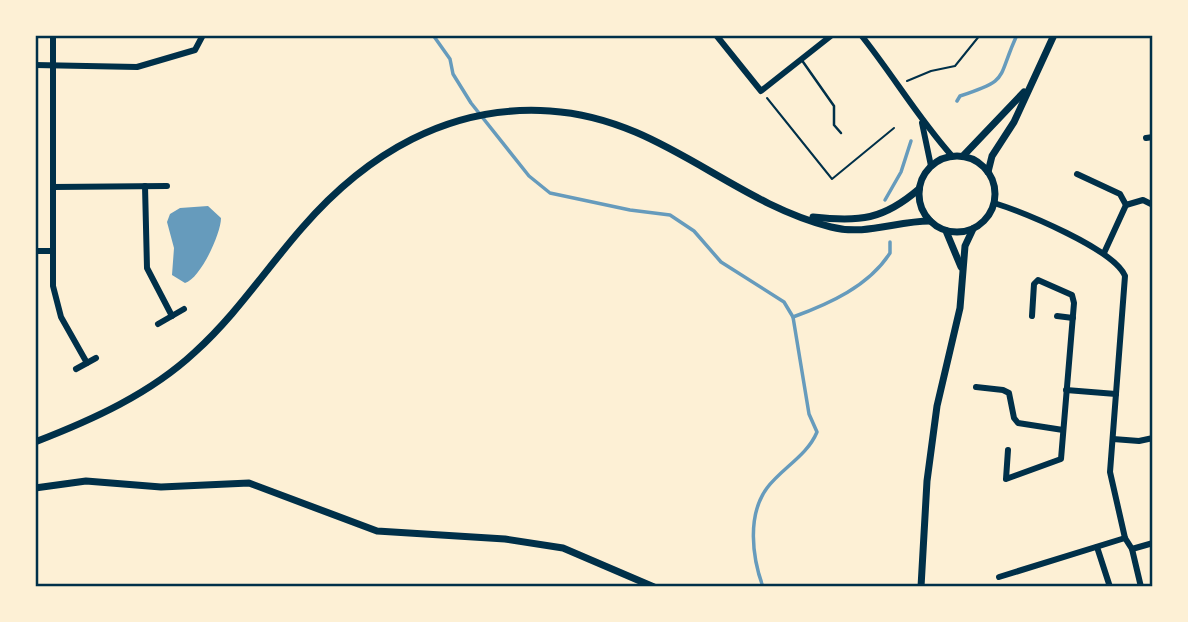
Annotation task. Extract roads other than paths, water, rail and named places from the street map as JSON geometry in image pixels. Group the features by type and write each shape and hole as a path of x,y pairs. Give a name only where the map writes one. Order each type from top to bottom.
{"street":[{"path":"53,35 53,250 56,303 88,363"},
{"path":"35,65 137,67 195,50 203,35"},
{"path":"716,35 761,91 832,35"},
{"path":"861,35 900,84 921,121 952,156"},
{"path":"988,172 992,156 1014,122 1054,35"},
{"path":"963,156 1027,89"},
{"path":"35,442 77,426 134,396 194,353 227,320 303,227 345,183 381,155 407,140 459,119 501,113 550,111 611,121 640,132 738,186 830,227 849,230 930,221"},
{"path":"921,121 931,166"},
{"path":"802,216 851,220 871,218 897,208 919,189 931,166 952,156 975,160 988,172 994,186 994,203 987,217 973,229 965,246 961,268 960,308 937,406 926,481 921,587"},
{"path":"1077,174 1120,194 1126,205"},
{"path":"145,186 146,268 172,316"},
{"path":"53,187 167,186"},
{"path":"919,189 921,208 930,221 947,231 973,229"},
{"path":"1104,253 1126,205 1143,200 1153,205"},
{"path":"994,203 1021,212 1104,253 1121,266 1126,285 1111,483 1125,538 1132,549 1142,587"},
{"path":"947,231 961,268"},
{"path":"35,251 53,250"},
{"path":"1009,450 1006,478 1060,459 1073,317 1072,295 1038,280 1034,284 1032,316"},
{"path":"158,324 184,309"},
{"path":"1058,316 1073,317"},
{"path":"76,369 96,358"},
{"path":"976,387 1009,393 1014,418 1018,423 1063,429"},
{"path":"1066,390 1116,394"},
{"path":"1113,439 1139,441 1153,438"},
{"path":"35,488 86,481 161,487 249,483 377,531 505,539 562,548 654,587"},
{"path":"999,577 1125,538"},
{"path":"1132,549 1153,543"},
{"path":"1097,547 1110,587"}],"lane":[{"path":"801,59 834,106 834,125 841,133"}],"water":[{"path":"208,206 221,218 220,225 203,265 191,280 185,283 172,275 174,248 167,222 170,214 180,208"}],"waterway":[{"path":"433,35 450,59 453,74 471,103 529,176 550,193 630,210 670,215 694,231 721,262 784,302 793,317 809,414 817,432 801,455 767,488 756,511 754,550 763,587"},
{"path":"957,101 960,96 987,86 1000,76 1017,35"},
{"path":"885,200 901,172 911,141"},
{"path":"793,317 834,300 860,284 890,253 890,242"}]}
